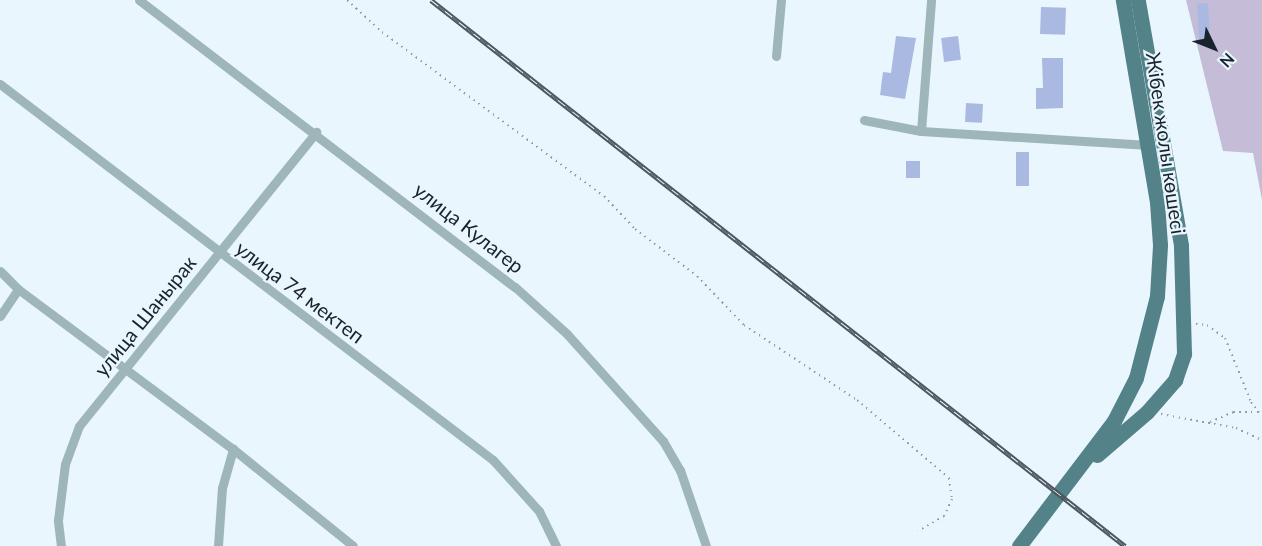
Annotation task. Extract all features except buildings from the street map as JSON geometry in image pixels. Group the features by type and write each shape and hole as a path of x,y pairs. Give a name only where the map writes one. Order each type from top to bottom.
{"main road":[{"name":"Жібек жолы көшесі","path":"1076,473 1114,421 1136,378 1157,296 1160,245 1149,145 1123,0"},
{"name":"Жібек жолы көшесі","path":"1076,473 1147,412 1175,380 1184,354 1185,324 1181,245 1138,0"},
{"path":"1019,546 1076,473"}],"street":[{"name":"улица Кулагер","path":"139,0 316,132 516,288 637,408 680,470 706,546"},
{"path":"776,56 781,0"},
{"path":"921,131 932,0"},
{"name":"улица 74 мектеп","path":"0,84 219,254 494,460 539,511 556,546"},
{"path":"864,120 921,131 1149,145"},
{"name":"улица Шанырак","path":"61,546 58,520 64,464 79,426 316,132"},
{"path":"0,271 18,289 233,449 353,546"},
{"path":"0,316 18,289"},
{"path":"218,546 222,488 233,449"}],"path":[{"path":"347,0 382,32 604,196 635,229 697,276 744,325 857,400 949,478 952,499 944,516 918,531"},
{"path":"1185,324 1207,325 1225,338 1257,412"},
{"path":"1147,412 1210,422 1262,440"},
{"path":"1210,422 1233,412 1262,414"}],"shaded area":[{"path":"1186,0 1262,0 1262,200 1253,153 1223,151"}],"railway":[{"path":"431,0 1125,546"}]}
